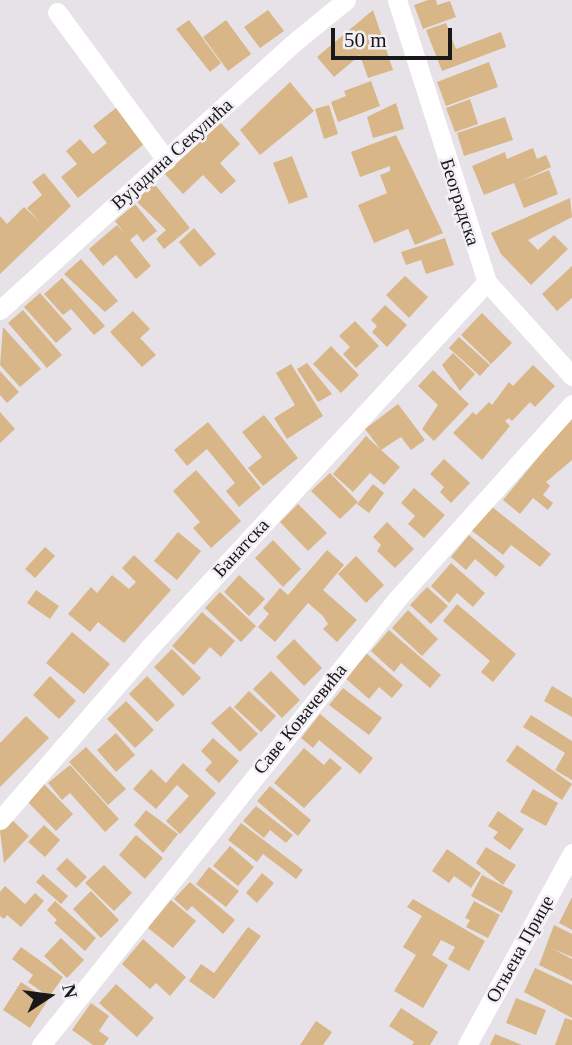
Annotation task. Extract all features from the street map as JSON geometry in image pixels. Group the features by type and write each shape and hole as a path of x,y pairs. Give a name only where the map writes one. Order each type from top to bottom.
{"street":[{"name":"Вујадина Секулића","path":"0,310 346,0"},
{"name":"Београдска","path":"397,0 487,282 572,376"},
{"path":"57,12 166,160"},
{"name":"Банатска","path":"0,820 157,639 487,282"},
{"name":"Саве Ковачевића","path":"41,1045 389,609 572,404"},
{"name":"Огњена Прице","path":"467,1045 572,853"}],"building":[{"path":"436,0 437,5 450,1 456,17 423,29 414,5"},
{"path":"268,10 284,31 260,48 244,27"},
{"path":"373,10 393,70 368,78 360,55 334,77 317,57"},
{"path":"189,20 221,63 210,72 176,29"},
{"path":"226,20 251,54 228,71 203,37"},
{"path":"446,23 456,49 501,32 506,47 442,71 426,30"},
{"path":"489,62 498,87 446,106 437,82"},
{"path":"371,81 380,106 338,122 331,102 346,96 344,91"},
{"path":"290,82 314,111 260,155 240,130"},
{"path":"470,99 478,124 455,132 446,108"},
{"path":"396,103 404,129 373,138 367,117"},
{"path":"329,105 338,134 324,139 315,109"},
{"path":"116,108 144,144 78,198 61,177 77,164 66,151 80,139 93,154 107,143 93,126"},
{"path":"505,117 513,140 464,156 457,133"},
{"path":"220,122 240,144 220,163 236,181 221,194 203,175 183,194 164,173"},
{"path":"396,135 443,233 415,245 408,229 374,243 358,205 387,193 380,175 390,171 390,166 360,177 351,152"},
{"path":"533,148 537,159 546,155 551,167 519,182 549,170 558,194 524,208 514,183 484,195 472,166 505,152 507,159"},
{"path":"292,156 308,197 289,204 273,163"},
{"path":"44,173 71,206 0,274 0,216 7,224 24,207 40,222 27,208 42,195 32,182"},
{"path":"153,182 190,228 164,249 156,239 166,230 133,198"},
{"path":"570,198 572,217 528,240 538,250 554,235 568,249 531,285 501,254 491,233"},
{"path":"135,204 157,231 143,242 137,234 130,240 151,266 136,279 116,255 103,266 89,249 117,225 125,234 115,221"},
{"path":"194,228 216,254 200,267 179,242"},
{"path":"445,238 454,265 426,274 421,260 406,265 401,252"},
{"path":"81,259 118,301 105,312 64,274"},
{"path":"572,266 572,298 557,311 542,294"},
{"path":"405,276 428,297 409,318 386,295"},
{"path":"62,278 105,326 94,335 71,309 63,315 44,294"},
{"path":"40,293 72,329 56,343 24,307"},
{"path":"385,305 407,325 387,347 372,332 377,326 371,320"},
{"path":"23,310 62,355 47,368 8,323"},
{"path":"133,311 150,329 140,338 156,355 142,367 110,332"},
{"path":"482,313 512,343 491,364 461,335"},
{"path":"355,321 379,346 356,368 343,354 350,347 339,336"},
{"path":"3,327 41,369 20,387 0,365"},
{"path":"459,337 490,365 480,376 449,348"},
{"path":"331,346 359,375 341,393 313,364"},
{"path":"453,353 475,374 460,391 442,365"},
{"path":"307,363 332,394 318,402 297,369"},
{"path":"291,364 323,416 287,439 274,418 295,405 276,373"},
{"path":"533,365 555,386 535,407 530,402 512,421 509,418 505,421 510,426 482,460 453,433 473,412 476,415 489,402 492,405 509,382 513,386"},
{"path":"433,370 469,404 434,441 422,429 438,405 418,386"},
{"path":"0,371 19,392 7,403 0,395"},
{"path":"398,404 425,440 411,450 401,437 381,450 365,429"},
{"path":"0,412 15,429 0,443"},
{"path":"572,412 572,460 546,482 550,486 543,495 553,503 548,510 533,498 520,514 503,500 555,437 551,432"},
{"path":"264,415 298,458 263,486 248,468 262,457 242,432"},
{"path":"208,422 261,488 239,507 226,491 235,483 207,449 187,466 174,450"},
{"path":"366,436 400,467 384,485 370,473 353,492 333,474"},
{"path":"444,459 470,483 451,503 440,492 444,487 430,474"},
{"path":"196,470 241,521 211,548 193,528 200,522 173,491"},
{"path":"330,473 358,502 340,519 311,491"},
{"path":"373,484 384,493 369,513 357,504"},
{"path":"414,488 445,515 424,538 408,524 415,516 401,503"},
{"path":"298,504 327,533 308,551 280,522"},
{"path":"491,506 551,554 540,567 511,545 503,555 471,530"},
{"path":"387,522 414,549 395,568 377,551 381,545 373,537"},
{"path":"178,532 201,551 177,580 154,561"},
{"path":"469,535 505,566 496,577 475,559 466,570 451,557"},
{"path":"273,540 301,569 283,587 255,558"},
{"path":"45,547 55,556 35,578 25,569"},
{"path":"327,550 344,565 323,590 357,620 337,642 323,629 328,624 323,616 308,603 275,642 258,627 269,614 263,608 280,588 288,595"},
{"path":"134,555 171,590 124,643 98,622 90,632 68,614 91,587 97,593 112,575 129,589 136,582 122,568"},
{"path":"356,556 384,585 366,603 338,574"},
{"path":"451,563 485,593 473,607 457,593 449,603 431,586"},
{"path":"239,575 265,599 249,616 224,592"},
{"path":"427,587 448,606 431,624 410,605"},
{"path":"36,590 59,606 50,619 27,603"},
{"path":"220,592 256,626 241,642 205,608"},
{"path":"457,604 516,654 493,682 481,672 490,661 443,621"},
{"path":"408,610 438,639 422,656 392,628"},
{"path":"202,612 235,641 221,657 210,647 194,665 172,646"},
{"path":"389,630 441,675 430,688 401,663 394,672 371,651"},
{"path":"72,632 110,664 84,694 46,663"},
{"path":"294,639 322,668 304,686 276,657"},
{"path":"172,649 201,678 183,696 154,667"},
{"path":"366,653 403,685 392,698 379,687 369,699 344,677"},
{"path":"271,671 300,700 282,718 253,689"},
{"path":"50,676 76,701 59,719 33,695"},
{"path":"147,676 175,705 157,722 129,694"},
{"path":"552,686 572,698 572,717 544,701"},
{"path":"343,688 382,718 369,735 329,705"},
{"path":"249,691 276,716 261,732 234,707"},
{"path":"126,701 154,730 135,748 107,719"},
{"path":"230,706 258,734 240,752 211,723"},
{"path":"320,714 373,758 360,774 319,740 313,748 301,738"},
{"path":"531,715 572,741 572,780 555,770 565,753 523,727"},
{"path":"26,716 49,738 0,787 0,743"},
{"path":"116,733 135,755 116,772 97,750"},
{"path":"213,738 239,761 219,783 205,770 212,762 201,751"},
{"path":"517,745 572,784 562,800 506,761"},
{"path":"86,747 126,789 108,805 69,762"},
{"path":"304,748 324,765 330,758 342,768 304,808 274,783"},
{"path":"183,763 216,793 180,834 166,821 189,796 177,785 156,809 133,789 151,769 166,783"},
{"path":"70,765 119,819 105,832 70,793 62,800 48,783"},
{"path":"44,784 73,814 56,831 27,801"},
{"path":"270,786 311,820 298,836 257,801"},
{"path":"533,789 558,803 546,826 520,812"},
{"path":"256,806 293,835 286,843 270,830 264,838 243,821"},
{"path":"146,810 178,834 163,853 134,825"},
{"path":"498,811 524,829 510,850 493,838 498,832 488,826"},
{"path":"11,819 29,836 4,863 0,831"},
{"path":"241,823 303,870 296,879 263,854 257,862 228,840"},
{"path":"44,825 60,840 45,857 28,842"},
{"path":"136,835 163,858 145,879 119,855"},
{"path":"230,846 254,867 238,886 213,866"},
{"path":"486,847 516,865 503,885 476,863"},
{"path":"447,849 481,873 471,888 454,876 449,883 432,871"},
{"path":"67,858 87,877 76,888 56,869"},
{"path":"104,865 132,893 114,911 85,883"},
{"path":"209,867 239,891 226,907 196,884"},
{"path":"262,873 274,883 257,903 246,893"},
{"path":"43,874 68,896 61,904 36,882"},
{"path":"482,875 513,891 502,913 471,896"},
{"path":"190,882 235,920 223,934 192,906 187,911 174,899"},
{"path":"5,886 25,904 35,893 44,901 21,927 7,915 4,919 0,916 0,892"},
{"path":"91,891 119,920 101,938 73,909"},
{"path":"572,897 572,930 559,923"},
{"path":"413,899 485,941 469,971 448,959 455,947 441,940 432,955 448,965 423,1008 394,991 416,955 403,947 422,916 407,907"},
{"path":"171,900 196,921 173,948 148,928"},
{"path":"55,901 96,938 85,951 54,923 57,920 47,910"},
{"path":"474,901 500,915 488,938 466,927 470,920 465,918"},
{"path":"554,925 572,934 572,957 551,948 572,959 572,981 539,965"},
{"path":"248,927 261,936 214,999 189,981 201,964 214,973"},
{"path":"61,938 84,960 67,978 44,956"},
{"path":"143,939 186,977 170,996 156,983 150,989 122,964"},
{"path":"21,947 63,977 49,997 28,982 33,975 12,959"},
{"path":"535,968 572,985 572,1018 524,992"},
{"path":"21,982 48,1000 30,1028 3,1010"},
{"path":"116,984 154,1018 137,1037 99,1003"},
{"path":"516,998 546,1010 536,1035 506,1023"},
{"path":"91,1003 109,1016 99,1031 109,1038 104,1045 93,1045 72,1030"},
{"path":"401,1008 438,1032 430,1045 412,1045 414,1042 389,1026"},
{"path":"565,1018 572,1020 572,1045 555,1045"},
{"path":"316,1021 332,1032 323,1045 300,1045"},
{"path":"495,1034 522,1045 490,1045"}]}
